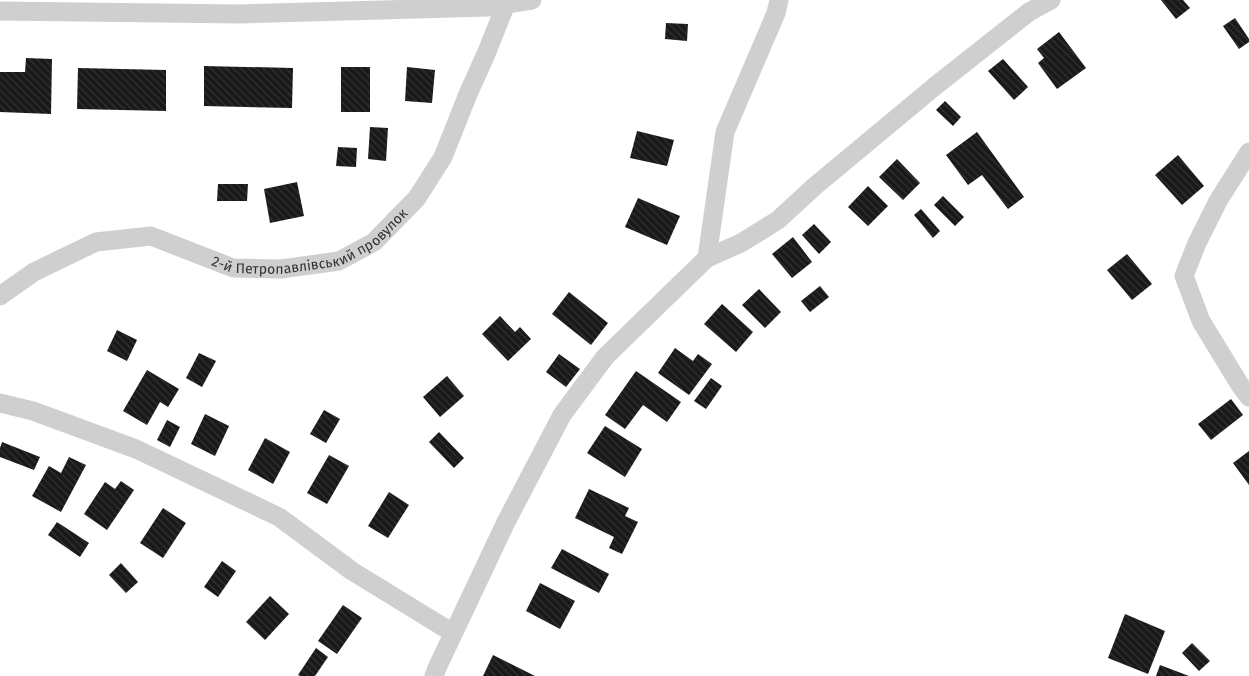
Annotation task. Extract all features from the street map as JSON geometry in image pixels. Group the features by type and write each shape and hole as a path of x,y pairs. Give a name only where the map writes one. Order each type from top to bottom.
{"street":[{"path":"0,11 240,14 490,7 532,0"},
{"path":"707,258 725,132 776,13 779,0"},
{"path":"434,676 506,522 562,415 605,357 707,258 741,243 778,220 814,186 934,87 1029,12 1051,0"},
{"name":"2-й Петропавлівський провулок","path":"0,296 34,272 96,242 151,236 233,268 281,269 339,261 374,242 418,198 443,157 506,4"},
{"path":"1249,152 1218,201 1197,243 1184,276 1201,321 1249,397"},
{"path":"0,403 33,411 136,449 279,517 352,572 454,633"}],"building":[{"path":"1161,0 1183,0 1190,8 1176,19"},
{"path":"1235,18 1249,39 1249,42 1239,49 1223,26"},
{"path":"666,23 688,24 687,41 665,39"},
{"path":"1059,32 1086,68 1057,89 1038,63 1044,58 1037,49"},
{"path":"26,58 52,59 51,114 0,112 0,72 25,72"},
{"path":"1003,59 1028,87 1014,100 988,71"},
{"path":"204,66 293,68 292,108 204,106"},
{"path":"341,67 370,67 370,112 341,112"},
{"path":"407,67 435,70 432,103 405,101"},
{"path":"78,68 166,70 166,111 77,109"},
{"path":"945,101 961,117 953,126 936,110"},
{"path":"370,127 388,128 386,161 368,159"},
{"path":"637,131 674,140 667,166 630,158"},
{"path":"977,132 1024,197 1008,209 982,175 968,185 946,155"},
{"path":"338,147 357,148 356,167 336,166"},
{"path":"1178,155 1204,186 1182,205 1155,175"},
{"path":"897,159 920,183 903,200 879,177"},
{"path":"297,182 304,216 270,223 264,189"},
{"path":"218,184 248,184 247,201 217,201"},
{"path":"868,186 888,206 868,226 848,207"},
{"path":"943,196 964,217 955,226 934,205"},
{"path":"638,198 680,216 667,245 625,227"},
{"path":"921,209 940,231 933,238 914,215"},
{"path":"814,224 831,242 819,254 802,235"},
{"path":"793,237 812,262 792,278 772,254"},
{"path":"1127,254 1152,284 1132,300 1107,270"},
{"path":"820,286 829,297 810,312 801,301"},
{"path":"759,289 781,312 765,328 742,305"},
{"path":"569,292 608,323 591,345 552,314"},
{"path":"722,304 753,332 736,352 704,324"},
{"path":"500,316 515,332 520,327 531,339 508,361 482,334"},
{"path":"117,330 137,340 127,361 107,351"},
{"path":"675,348 693,361 698,354 712,364 689,395 658,373"},
{"path":"199,353 216,361 202,387 186,378"},
{"path":"559,354 580,369 566,387 546,372"},
{"path":"147,370 179,389 168,407 160,402 147,425 123,411"},
{"path":"636,371 681,402 667,422 643,405 625,429 605,415"},
{"path":"447,376 464,396 440,417 423,397"},
{"path":"711,378 722,386 706,409 694,401"},
{"path":"1231,399 1243,415 1211,440 1198,424"},
{"path":"324,410 340,419 326,443 310,434"},
{"path":"205,414 229,426 215,456 191,444"},
{"path":"167,420 180,427 170,447 157,440"},
{"path":"605,426 642,449 625,477 587,453"},
{"path":"439,432 464,458 454,468 429,442"},
{"path":"265,438 290,452 273,484 248,470"},
{"path":"2,442 40,457 34,470 0,457"},
{"path":"1249,451 1249,485 1233,463"},
{"path":"329,455 349,466 327,504 307,493"},
{"path":"69,457 86,465 61,512 32,496 49,466 61,473"},
{"path":"121,481 134,490 107,530 84,514 105,482 115,489"},
{"path":"589,489 629,508 625,516 638,522 622,554 609,548 614,537 575,518"},
{"path":"389,492 409,505 388,538 368,526"},
{"path":"163,508 186,523 163,558 140,543"},
{"path":"57,522 89,543 80,557 48,535"},
{"path":"562,549 609,574 599,593 551,568"},
{"path":"222,561 236,571 218,597 204,587"},
{"path":"121,563 138,582 126,593 109,575"},
{"path":"540,583 575,601 560,629 526,611"},
{"path":"270,596 289,614 265,640 246,622"},
{"path":"343,605 362,618 337,654 318,641"},
{"path":"1125,614 1165,631 1148,674 1108,658"},
{"path":"1192,643 1210,661 1199,671 1182,653"},
{"path":"316,648 328,657 315,676 298,675"},
{"path":"493,655 535,676 483,676"},
{"path":"1160,665 1189,676 1156,676"}]}
